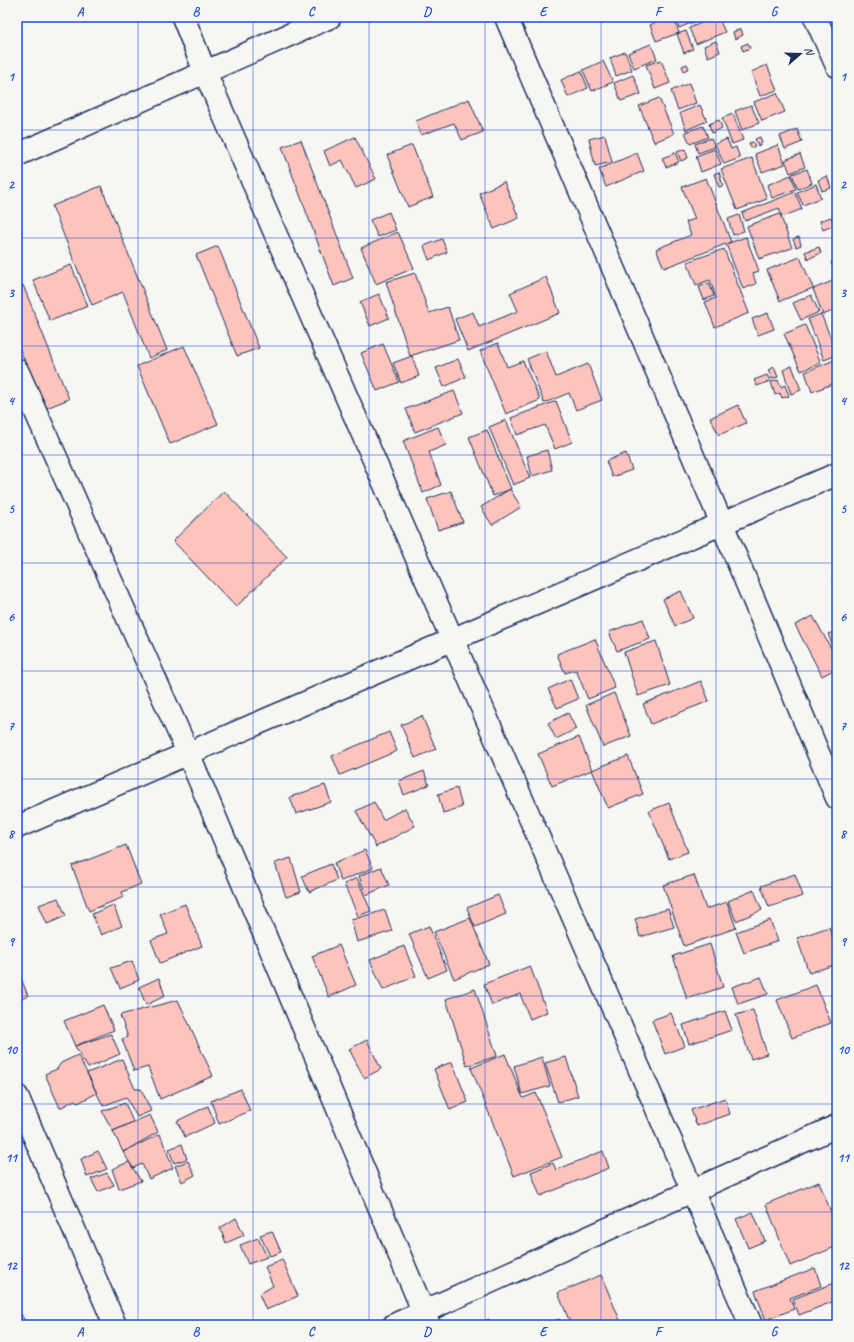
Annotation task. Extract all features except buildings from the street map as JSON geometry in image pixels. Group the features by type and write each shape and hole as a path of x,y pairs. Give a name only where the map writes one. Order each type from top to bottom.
{"street":[{"path":"183,17 205,72 751,1325"},
{"path":"17,155 330,17"},
{"path":"506,17 837,798"},
{"path":"815,17 837,66"},
{"path":"17,370 188,753 426,1318"},
{"path":"17,827 837,474"},
{"path":"17,1096 115,1325"},
{"path":"394,1325 426,1318 693,1191 837,1126"}]}
